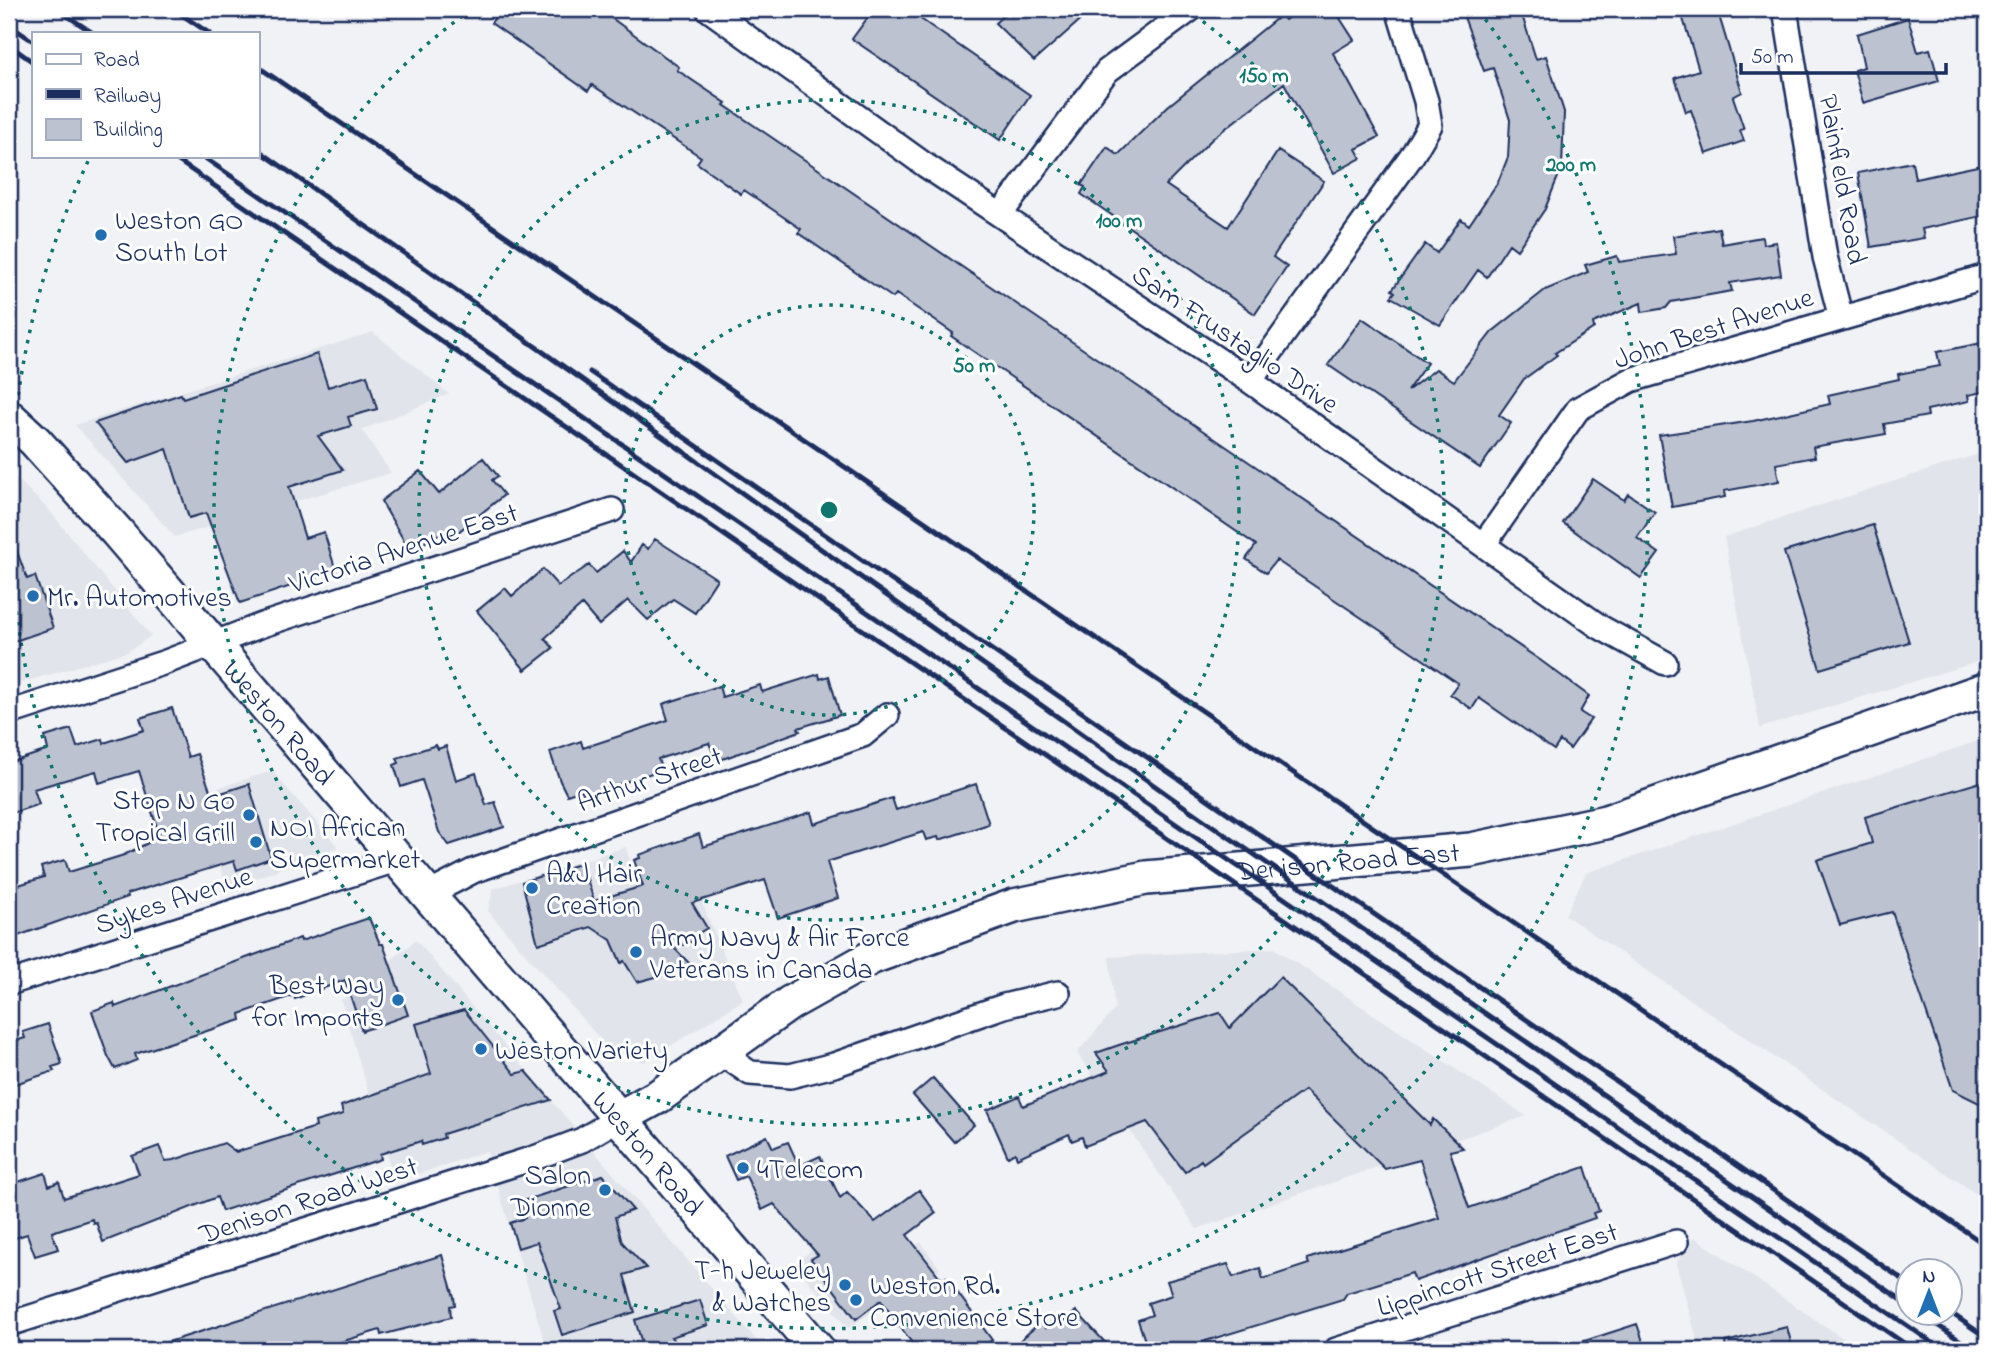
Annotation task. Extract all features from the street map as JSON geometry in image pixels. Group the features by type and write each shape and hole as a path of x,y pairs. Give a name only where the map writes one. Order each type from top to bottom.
{"street":[{"name":"Sam Frustaglio Drive","path":"708,9 1000,215 1250,381 1601,627 1665,663"},
{"path":"1000,215 1107,71 1191,9"},
{"path":"1250,381 1413,154 1430,125 1426,101 1398,9"},
{"name":"Plainfield Road","path":"1785,9 1825,257 1841,318"},
{"name":"John Best Avenue","path":"1484,544 1578,409 1631,380 1987,276"},
{"name":"Weston Road","path":"9,417 99,512 396,860 621,1117 818,1350"},
{"name":"Victoria Avenue East","path":"9,713 214,645 262,625 612,510"},
{"name":"Denison Road East","path":"621,1117 659,1096 790,1003 872,957 1014,906 1146,878 1471,850 1606,822 1987,689"},
{"name":"Arthur Street","path":"427,895 472,871 863,736 887,715"},
{"name":"Sykes Avenue","path":"9,983 396,860"},
{"path":"721,1053 750,1073 790,1076 1004,1006 1058,993"},
{"name":"Denison Road West","path":"9,1324 537,1157 582,1140 621,1117"},
{"name":"Lippincott Street East","path":"1336,1350 1676,1242"}],"shaded area":[{"path":"373,332 449,394 362,430 391,473 175,537 75,425"},
{"path":"1987,451 1987,659 1760,728 1724,537"},
{"path":"9,471 49,510 151,636 127,652 10,686"},
{"path":"1987,738 1987,1201 1565,915 1586,873"},
{"path":"272,771 338,847 227,889 198,794"},
{"path":"626,847 640,896 700,898 743,1000 645,1062 614,1055 488,911 493,889"},
{"path":"416,940 765,1350 547,1350 487,1151 395,1182 341,1000"},
{"path":"1274,948 1526,1116 1197,1229 1077,1053 1115,1009 1109,957"},
{"path":"861,1211 894,1256 921,1242 940,1269 848,1328 794,1264"},
{"path":"1694,1237 1860,1350 1700,1350 1676,1264"}],"building":[{"path":"501,9 599,9 679,67 677,70 726,103 724,105 1540,660 1589,696 1580,712 1591,719 1570,749 1560,741 1554,750 1479,698 1472,709 1450,694 1458,683 1276,560 1266,573 1246,559 1256,545 951,336 953,333 896,294 893,298 798,233 801,229 744,190 741,194 697,163 701,157 592,85 588,91 491,23"},
{"path":"874,9 904,9 915,15 1030,95 1000,140 852,39"},
{"path":"1010,9 1093,9 1034,61 995,23"},
{"path":"1302,9 1334,9 1354,40 1333,53 1379,137 1356,149 1361,158 1334,173 1284,83 1213,138 1166,185 1228,227 1278,151 1324,181 1273,257 1287,267 1255,314 1081,194 1085,187 1081,185 1107,147 1118,155 1168,106 1281,15 1285,20"},
{"path":"1461,9 1520,9 1536,59 1546,56 1564,112 1562,167 1545,209 1517,250 1509,244 1487,277 1478,270 1440,325 1391,297 1395,292 1392,290 1425,244 1437,253 1461,219 1469,225 1498,182 1508,157 1510,120 1493,68 1484,71"},
{"path":"1680,9 1717,9 1742,92 1733,97 1744,129 1740,130 1744,141 1706,154 1691,110 1686,112 1675,78 1699,70"},
{"path":"1908,18 1918,52 1930,49 1939,81 1863,103 1854,70 1864,67 1857,34"},
{"path":"1912,162 1915,179 1987,164 1987,215 1922,229 1924,238 1871,247 1858,173"},
{"path":"1719,228 1722,244 1762,237 1763,244 1776,242 1781,275 1730,283 1732,291 1671,302 1666,308 1642,312 1641,303 1593,323 1594,328 1555,353 1557,355 1524,379 1499,415 1511,423 1480,468 1328,365 1362,318 1427,363 1407,391 1436,369 1454,381 1492,332 1545,290 1588,272 1585,265 1617,256 1619,262 1676,254 1673,236"},
{"path":"1982,343 1984,356 1987,355 1987,391 1968,395 1969,401 1927,410 1928,416 1884,424 1886,434 1813,447 1815,457 1776,464 1779,481 1724,491 1725,497 1672,507 1659,435 1753,421 1830,404 1828,395 1899,379 1898,374 1940,366 1937,352"},
{"path":"317,354 328,387 367,375 377,409 348,417 351,426 318,436 343,470 289,487 305,538 324,532 336,571 240,603 206,513 189,518 167,449 128,463 95,423 181,394 183,398"},
{"path":"483,458 498,476 492,480 504,495 447,541 441,533 410,551 381,501 420,471 439,494"},
{"path":"1593,479 1624,500 1628,494 1655,512 1637,538 1659,553 1641,578 1563,523"},
{"path":"1873,525 1909,642 1820,669 1784,552"},
{"path":"11,535 27,579 35,576 53,628 9,643 9,536"},
{"path":"655,539 717,579 695,613 673,599 648,620 628,600 599,625 582,605 545,638 553,648 525,670 477,611 505,588 512,596 543,569 558,586 589,565 596,573 623,551 631,562 642,545 648,549"},
{"path":"819,674 820,679 829,676 840,715 798,728 800,731 717,761 709,743 658,759 660,765 653,767 655,772 584,796 582,790 567,795 560,781 550,752 581,741 583,748 668,720 663,704 719,686 722,697 760,685 762,692"},
{"path":"172,708 188,757 197,754 212,796 249,784 271,858 237,870 234,861 127,894 128,897 9,939 9,888 44,877 41,867 65,860 69,872 124,855 160,837 139,771 99,783 96,771 34,789 39,804 9,814 9,763 48,750 45,737 71,729 77,747 103,739 104,743 144,730 140,718"},
{"path":"436,745 438,749 446,746 456,780 476,773 486,805 495,802 504,827 449,845 439,832 422,780 401,787 394,765 399,763 397,758"},
{"path":"1987,780 1987,1107 1953,1090 1892,912 1840,925 1817,860 1872,843 1865,817"},
{"path":"976,784 989,824 939,840 938,837 926,840 923,832 827,862 838,898 778,918 765,880 692,903 707,928 694,936 696,940 674,948 693,967 637,982 624,961 621,963 611,940 591,927 538,944 522,882 582,863 594,901 643,886 634,860 640,858 639,855 699,834 703,847 811,812 814,824 892,798 896,810"},
{"path":"369,918 380,944 383,944 408,1015 362,1031 345,980 295,999 294,995 240,1014 241,1020 135,1054 137,1060 115,1069 92,1011 114,1003 115,1007 300,938 301,941"},
{"path":"1280,977 1430,1125 1433,1119 1463,1148 1450,1151 1469,1208 1585,1167 1599,1211 1593,1213 1595,1218 1415,1281 1412,1273 1347,1293 1343,1299 1176,1350 1148,1350 1138,1320 1152,1315 1148,1303 1172,1295 1167,1281 1228,1264 1233,1277 1260,1268 1263,1279 1309,1264 1307,1259 1439,1218 1420,1160 1385,1169 1305,1090 1203,1163 1201,1160 1185,1172 1147,1122 1085,1146 1082,1137 1072,1141 1069,1134 1017,1158 1015,1153 1008,1157 987,1110 1019,1096 1023,1106 1109,1071 1096,1053 1119,1045 1220,1013 1230,1028"},
{"path":"464,1010 515,1074 526,1071 551,1100 443,1134 444,1138 422,1145 421,1141 380,1154 381,1159 222,1211 217,1197 103,1242 96,1222 93,1223 92,1219 52,1232 58,1249 35,1256 27,1234 9,1240 9,1185 45,1173 49,1186 59,1182 64,1198 139,1174 132,1156 159,1146 165,1161 174,1160 224,1143 236,1152 316,1127 315,1122 343,1114 341,1106 431,1074 416,1024"},
{"path":"48,1024 62,1064 52,1067 54,1071 9,1086 9,1043 25,1038 23,1032"},
{"path":"933,1078 974,1125 954,1142 913,1095"},
{"path":"767,1136 773,1148 788,1142 799,1166 820,1156 840,1198 847,1192 875,1222 919,1190 936,1213 907,1235 942,1280 946,1277 992,1340 978,1350 917,1350 881,1300 856,1319 811,1259 818,1255 774,1204 762,1210 746,1176 736,1180 725,1156"},
{"path":"603,1175 633,1210 615,1217 622,1242 646,1268 624,1275 635,1312 562,1335 554,1311 561,1309 537,1242 518,1248 510,1223 525,1218 520,1202"},
{"path":"442,1255 454,1297 455,1305 450,1306 451,1317 381,1335 380,1330 314,1350 163,1350 162,1344"},
{"path":"700,1300 708,1325 671,1337 681,1350 644,1350 635,1320"},
{"path":"1076,1311 1112,1350 1009,1350 1041,1322 1046,1328 1058,1316 1064,1322"},
{"path":"1637,1324 1646,1350 1570,1350 1569,1346"},
{"path":"1787,1327 1793,1350 1726,1350 1725,1342"}],"railway":[{"path":"57,9 92,32"},
{"path":"173,9 208,32"},
{"path":"9,25 32,40"},
{"path":"9,45 32,61"},
{"path":"259,67 1987,1246"},
{"path":"259,150 1175,800 1895,1295"},
{"path":"174,158 1914,1350"},
{"path":"205,158 1943,1350"},
{"path":"590,372 1895,1274"},
{"path":"1965,1323 1987,1338"},
{"path":"1942,1328 1974,1350"}],"place":[{"name":"Weston GO South Lot","path":"101,235"},
{"name":"Mr. Automotives","path":"33,596"},
{"name":"Stop N Go Tropical Grill","path":"249,815"},
{"name":"NOI African Supermarket","path":"256,842"},
{"name":"A&J Hair Creation","path":"532,888"},
{"name":"Army Navy & Air Force Veterans in Canada","path":"636,952"},
{"name":"Best Way for Imports","path":"398,1000"},
{"name":"Weston Variety","path":"481,1049"},
{"name":"4Telecom","path":"743,1168"},
{"name":"Salon Dionne","path":"605,1190"},
{"name":"T-h Jeweley & Watches","path":"845,1285"},
{"name":"Weston Rd. Convenience Store","path":"856,1300"}]}
